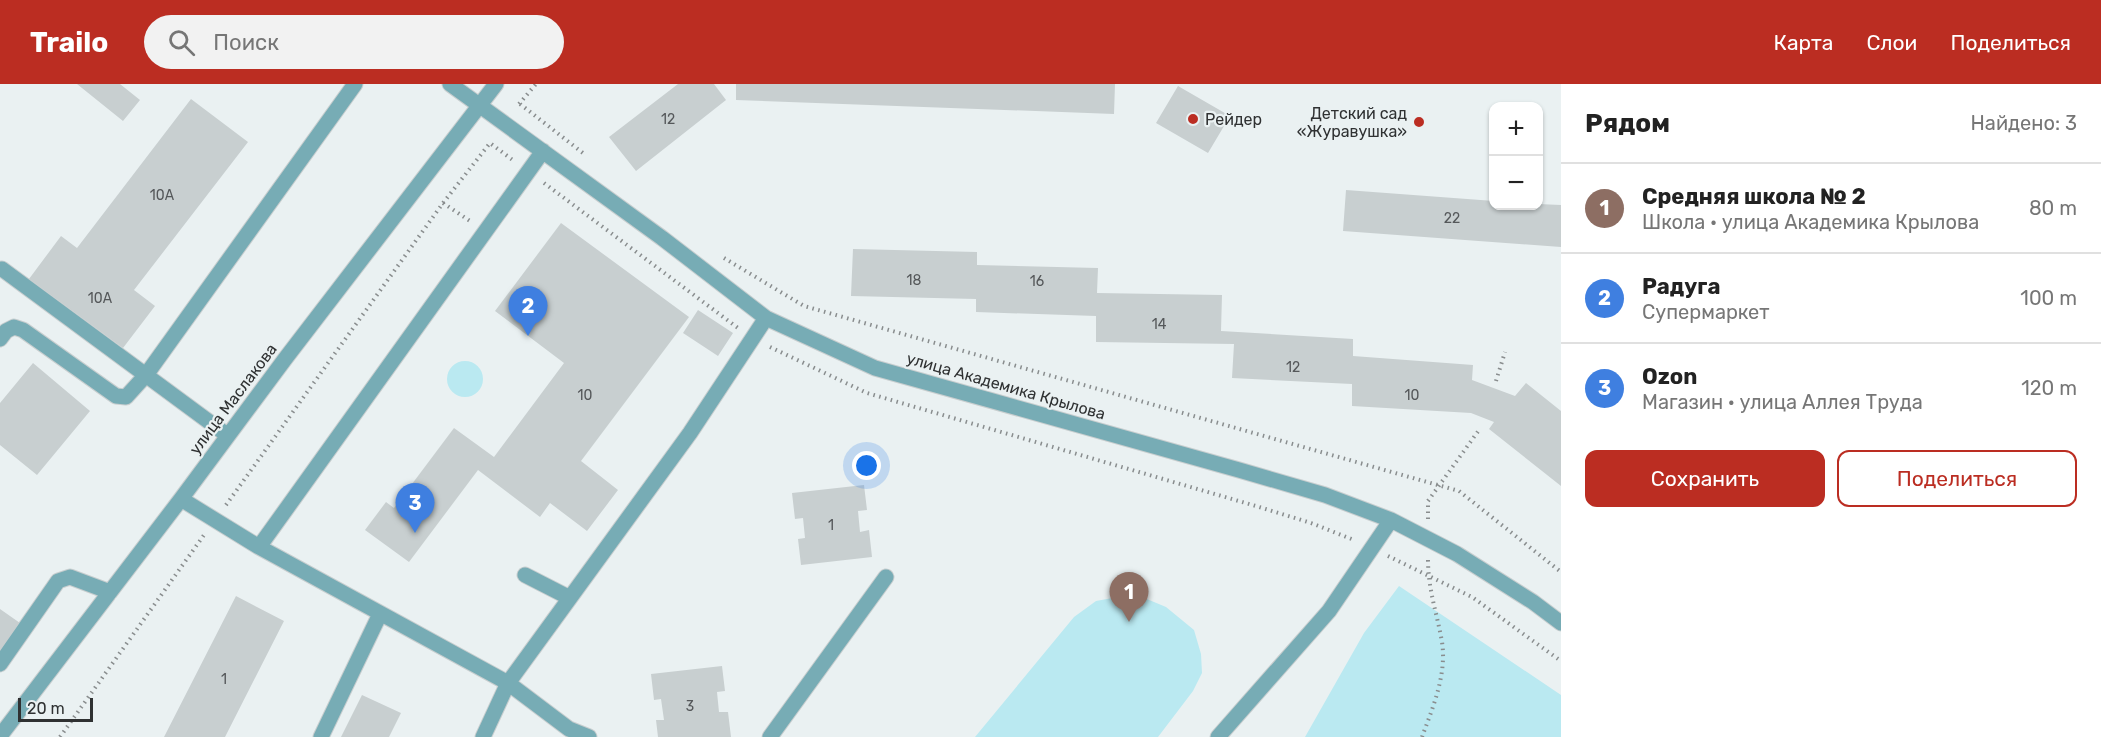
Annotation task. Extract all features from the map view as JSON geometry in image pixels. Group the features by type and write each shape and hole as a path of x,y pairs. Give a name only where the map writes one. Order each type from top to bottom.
{"street":[{"path":"0,339 6,331 14,327 23,330 121,398 126,398 146,375 355,84"},
{"name":"улица Академика Крылова","path":"450,84 766,318 875,368 1271,479 1324,495 1391,520 1467,560 1533,602 1561,623"},
{"name":"улица Маслакова","path":"1,734 496,84"},
{"path":"259,547 543,151"},
{"path":"2,269 227,435"},
{"path":"483,737 508,683 690,433 766,318"},
{"path":"181,499 259,547 508,683 569,729 589,737"},
{"path":"1218,737 1329,611 1391,520"},
{"path":"525,575 570,598"},
{"path":"0,664 58,581 70,577 110,592"},
{"path":"770,737 886,577"},
{"path":"321,737 380,614"}],"path":[{"path":"536,84 520,104 586,155"},
{"path":"60,737 443,203 489,143 752,339 867,393 1311,523 1371,548 1472,597 1561,661"},
{"path":"443,203 466,218"},
{"path":"718,255 804,306 1459,491 1561,572"},
{"path":"1496,381 1505,352"},
{"path":"1422,737 1440,687 1442,644 1428,577 1428,501 1479,430"}],"shaded area":[{"path":"465,361 477,367 483,379 477,391 465,397 453,391 447,379 453,367"},
{"path":"1399,586 1561,695 1561,737 1305,737 1364,633"},
{"path":"1118,597 1142,597 1166,607 1194,630 1201,654 1202,673 1193,691 1158,737 975,737 1074,617 1096,601"}],"building":[{"path":"77,84 120,84 140,100 123,121"},
{"path":"678,84 714,84 726,100 636,171 609,137"},
{"path":"736,84 1115,84 1114,114 736,100"},
{"name":"Рейдер","path":"1178,86 1230,116 1208,153 1156,123"},
{"path":"191,99 248,142 134,290 155,306 123,348 29,279 61,236 77,248"},
{"path":"1346,190 1489,201 1489,210 1543,210 1543,204 1561,205 1561,247 1343,231"},
{"path":"561,223 689,317 581,461 618,490 587,531 550,503 540,517 478,470 409,562 365,530 386,502 394,508 454,428 494,457 564,363 495,311"},
{"path":"853,249 977,252 977,265 1098,268 1097,293 1222,295 1221,331 1353,339 1353,356 1473,365 1472,380 1515,396 1526,383 1561,411 1561,486 1489,429 1494,422 1471,413 1352,406 1352,384 1232,378 1234,344 1096,342 1096,316 976,312 976,299 851,296"},
{"path":"698,310 733,333 718,356 683,333"},
{"path":"33,363 90,411 37,475 0,445 0,403"},
{"path":"864,485 867,510 858,511 860,532 869,530 872,557 801,565 798,539 805,538 803,518 795,519 792,493"},
{"path":"236,596 284,621 225,737 164,737"},
{"path":"0,609 20,623 0,651"},
{"path":"722,666 725,691 717,692 719,712 728,712 731,737 658,737 656,720 664,720 661,699 654,700 651,674"},
{"path":"362,695 401,713 389,737 341,737"}],"place":[{"name":"Рейдер","path":"1193,119"},
{"name":"Детский сад «Журавушка»","path":"1419,122"},
{"name":"Радуга","path":"528,336"},
{"name":"Ozon","path":"415,533"},
{"name":"Средняя школа № 2","path":"1129,622"}]}
